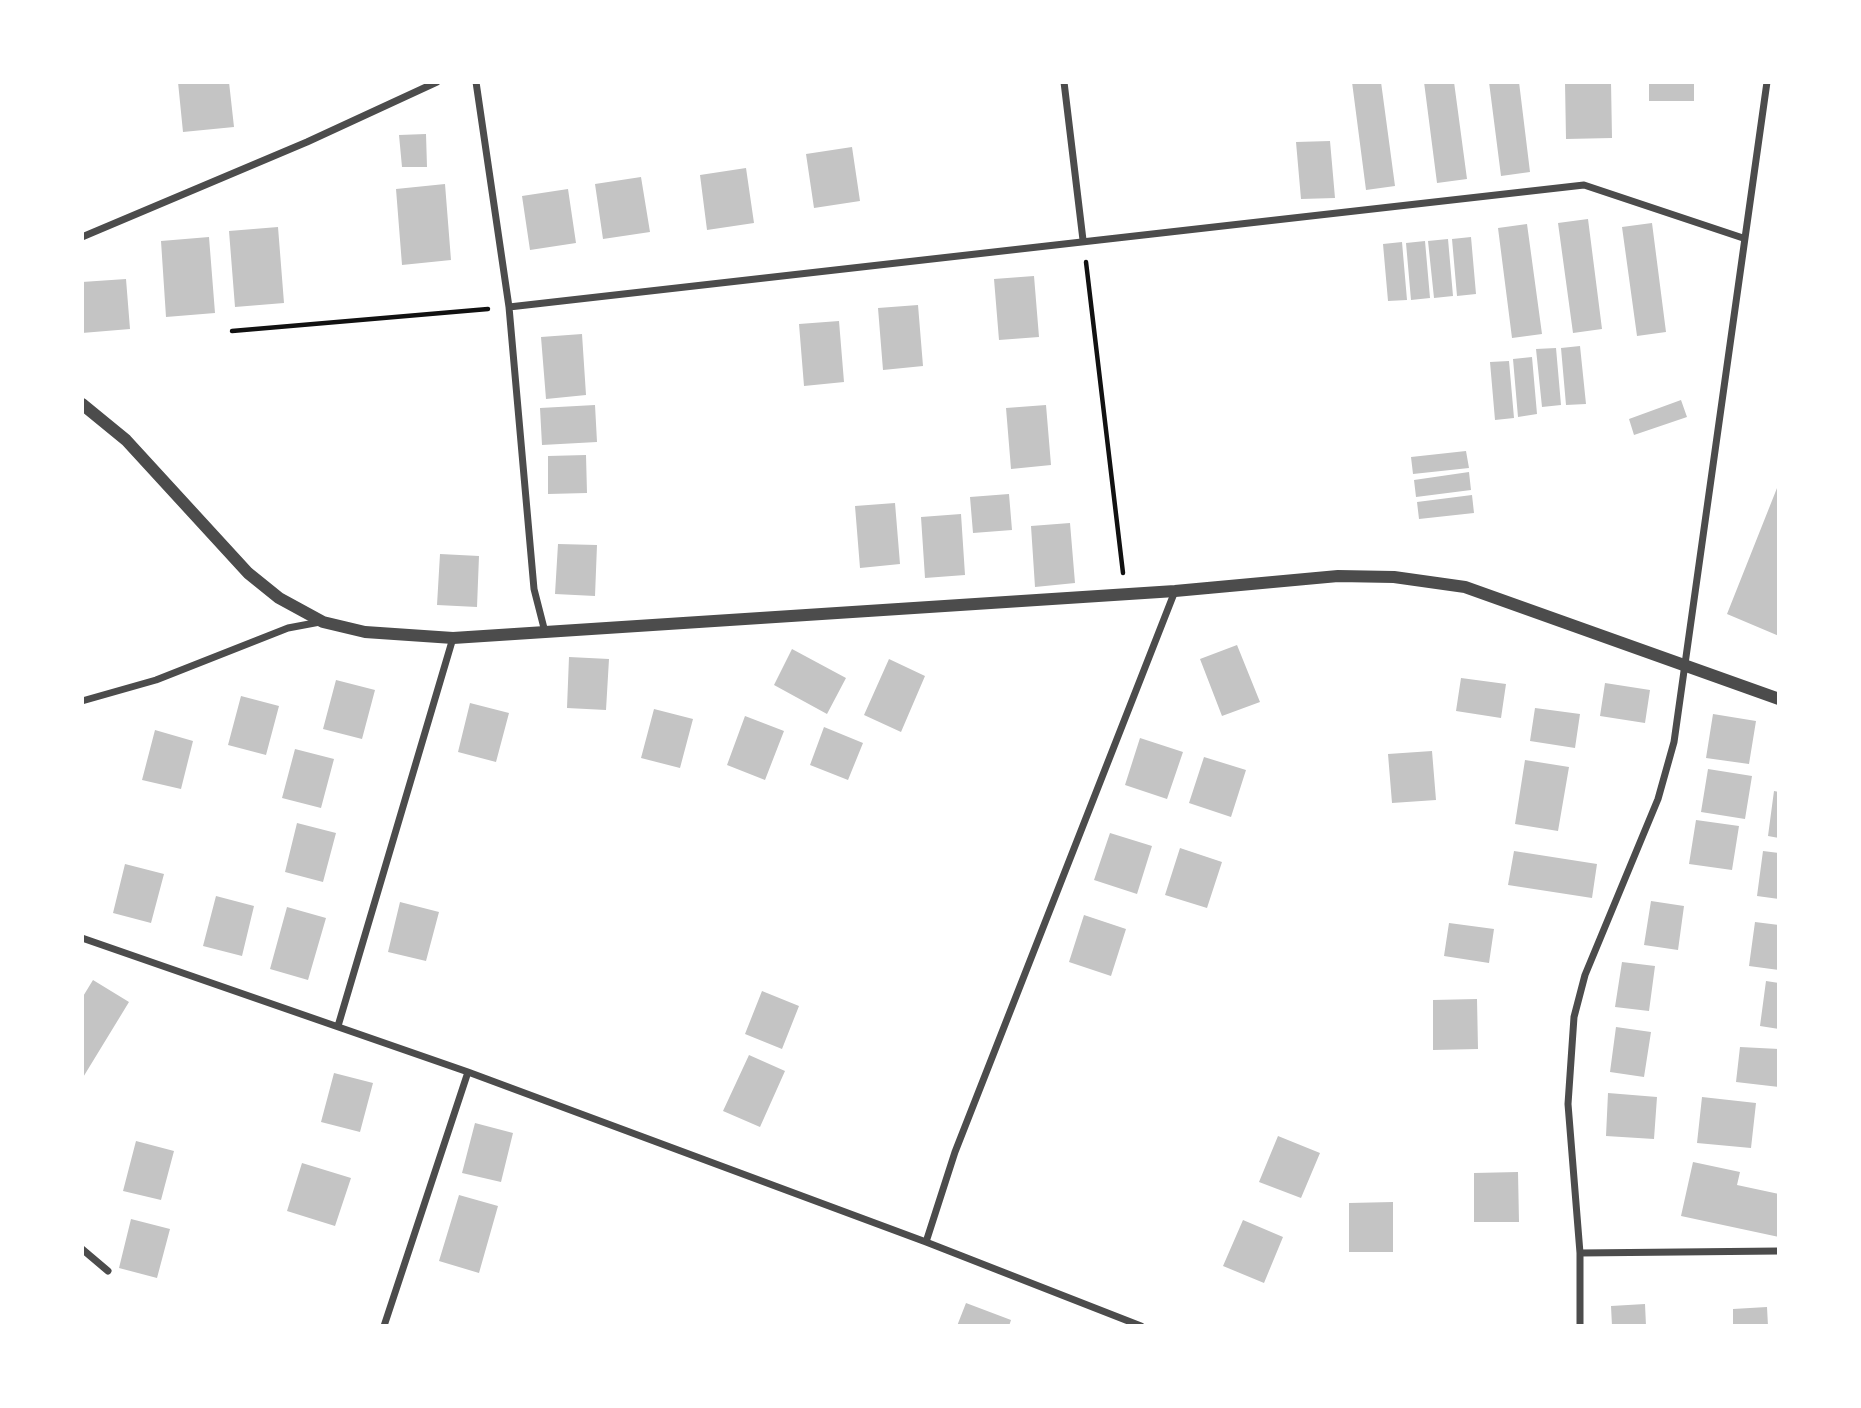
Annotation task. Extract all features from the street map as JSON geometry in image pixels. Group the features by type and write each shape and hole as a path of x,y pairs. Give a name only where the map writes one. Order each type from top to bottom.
{"street":[{"path":"82,237 294,147 437,82"},
{"path":"476,82 509,307 534,589 545,632"},
{"path":"1064,82 1083,240"},
{"path":"1580,1326 1580,1252 1568,1104 1574,1017 1584,975 1658,799 1674,742 1767,82"},
{"path":"509,307 1584,184 1743,238"},
{"path":"82,404 126,440 248,573 279,598 323,622 365,632 453,639 1175,591 1338,576 1394,577 1465,587 1779,699"},
{"path":"926,1242 955,1152 1175,591"},
{"path":"82,701 156,680 288,628 323,622"},
{"path":"338,1026 453,639"},
{"path":"82,938 468,1072 926,1242 1141,1326"},
{"path":"384,1326 468,1072"},
{"path":"82,1249 108,1271"},
{"path":"1580,1252 1779,1251"}],"path":[{"path":"1083,240 1126,594"},
{"path":"232,331 509,307"}],"building":[{"path":"178,82 229,82 234,127 183,132"},
{"path":"1352,82 1381,82 1395,186 1366,190"},
{"path":"1424,82 1454,82 1467,179 1437,183"},
{"path":"1489,82 1519,82 1530,172 1501,176"},
{"path":"1565,82 1611,82 1612,138 1566,139"},
{"path":"1649,82 1694,82 1694,101 1649,101"},
{"path":"426,134 427,167 402,167 399,135"},
{"path":"1330,141 1335,198 1301,199 1296,142"},
{"path":"852,147 860,201 814,208 806,154"},
{"path":"746,168 754,223 707,230 700,175"},
{"path":"641,177 650,232 603,239 595,184"},
{"path":"445,184 451,260 402,265 396,189"},
{"path":"568,189 576,243 530,250 522,196"},
{"path":"1588,219 1602,329 1573,333 1558,223"},
{"path":"1652,223 1666,332 1637,336 1622,227"},
{"path":"1527,224 1542,334 1512,338 1498,228"},
{"path":"278,227 284,303 235,307 229,231"},
{"path":"209,237 215,313 166,317 161,241"},
{"path":"1471,237 1476,294 1457,296 1452,239"},
{"path":"1448,239 1453,296 1434,298 1428,241"},
{"path":"1425,241 1430,298 1411,300 1406,243"},
{"path":"1402,242 1407,300 1388,301 1383,244"},
{"path":"1034,276 1039,337 999,340 994,279"},
{"path":"126,279 130,329 82,333 82,282"},
{"path":"918,305 923,366 883,370 878,308"},
{"path":"839,321 844,382 804,386 799,324"},
{"path":"582,334 586,395 546,399 541,337"},
{"path":"1580,346 1586,404 1566,405 1561,348"},
{"path":"1556,348 1561,405 1542,407 1536,349"},
{"path":"1532,357 1537,414 1518,417 1513,359"},
{"path":"1509,361 1514,418 1495,420 1490,362"},
{"path":"1681,400 1687,417 1634,435 1629,419"},
{"path":"595,405 597,442 542,445 540,408"},
{"path":"1046,405 1051,465 1011,469 1006,408"},
{"path":"1466,451 1469,468 1413,474 1411,457"},
{"path":"586,455 587,493 548,494 548,456"},
{"path":"1469,472 1471,490 1416,497 1414,480"},
{"path":"1779,483 1779,636 1727,614"},
{"path":"1009,494 1012,530 973,533 970,497"},
{"path":"1472,495 1474,513 1419,519 1417,502"},
{"path":"895,503 900,564 860,568 855,506"},
{"path":"961,514 965,575 925,578 921,517"},
{"path":"1070,523 1075,583 1035,587 1031,526"},
{"path":"558,544 597,545 595,596 555,594"},
{"path":"440,554 479,556 477,607 437,605"},
{"path":"1237,645 1260,702 1222,716 1200,659"},
{"path":"792,649 846,678 827,714 774,685"},
{"path":"569,657 609,659 606,710 567,708"},
{"path":"889,659 925,676 901,732 864,715"},
{"path":"1461,678 1506,684 1501,718 1456,711"},
{"path":"336,680 375,690 362,739 323,729"},
{"path":"1605,683 1650,690 1645,723 1600,716"},
{"path":"241,696 279,706 266,755 228,745"},
{"path":"470,703 509,713 496,762 458,752"},
{"path":"1535,708 1580,714 1575,748 1530,741"},
{"path":"654,709 693,719 680,768 641,758"},
{"path":"1713,714 1756,721 1749,764 1706,758"},
{"path":"745,716 784,731 765,780 727,765"},
{"path":"824,727 863,743 848,780 810,765"},
{"path":"155,730 193,741 181,789 142,780"},
{"path":"1140,738 1183,752 1167,799 1125,785"},
{"path":"295,749 334,759 321,808 282,798"},
{"path":"1432,751 1436,800 1392,803 1388,754"},
{"path":"1204,757 1246,770 1231,817 1189,803"},
{"path":"1525,760 1569,767 1558,831 1515,824"},
{"path":"1708,769 1752,776 1745,819 1701,812"},
{"path":"1774,791 1779,792 1779,838 1768,836"},
{"path":"1696,820 1739,826 1732,870 1689,864"},
{"path":"297,823 336,833 323,882 285,872"},
{"path":"1110,833 1152,846 1137,894 1094,880"},
{"path":"1180,848 1222,862 1207,908 1165,895"},
{"path":"1514,851 1597,864 1592,898 1508,885"},
{"path":"1763,851 1779,853 1779,899 1757,896"},
{"path":"125,864 164,874 151,923 113,913"},
{"path":"216,896 254,906 242,956 203,946"},
{"path":"1651,901 1684,906 1678,950 1644,945"},
{"path":"400,902 439,912 426,961 388,952"},
{"path":"287,907 326,918 308,980 270,969"},
{"path":"1084,915 1126,929 1111,976 1069,962"},
{"path":"1755,922 1779,925 1779,970 1749,966"},
{"path":"1449,923 1494,929 1489,963 1444,956"},
{"path":"1622,962 1655,966 1649,1011 1615,1007"},
{"path":"93,980 129,1002 82,1079 82,998"},
{"path":"1766,981 1779,983 1779,1029 1760,1026"},
{"path":"762,991 799,1006 782,1049 745,1034"},
{"path":"1477,999 1478,1049 1433,1050 1433,1000"},
{"path":"1616,1027 1651,1032 1644,1077 1610,1072"},
{"path":"1740,1047 1779,1049 1779,1087 1736,1082"},
{"path":"749,1055 785,1071 760,1127 723,1111"},
{"path":"334,1073 373,1083 360,1132 321,1122"},
{"path":"1608,1093 1657,1097 1654,1139 1606,1136"},
{"path":"1702,1097 1756,1103 1751,1148 1697,1143"},
{"path":"475,1123 513,1133 501,1182 462,1173"},
{"path":"1278,1136 1320,1153 1301,1198 1259,1182"},
{"path":"136,1141 174,1151 161,1200 123,1191"},
{"path":"1693,1162 1740,1172 1737,1185 1779,1194 1779,1237 1681,1216"},
{"path":"302,1163 351,1178 335,1226 287,1211"},
{"path":"1518,1172 1519,1222 1474,1222 1474,1173"},
{"path":"459,1195 498,1206 479,1273 439,1261"},
{"path":"1393,1202 1393,1252 1349,1252 1349,1203"},
{"path":"131,1219 170,1229 157,1278 119,1268"},
{"path":"1243,1220 1283,1237 1264,1283 1223,1266"},
{"path":"966,1303 1011,1320 1009,1326 957,1326"},
{"path":"1645,1304 1646,1326 1612,1326 1611,1306"},
{"path":"1767,1307 1768,1326 1733,1326 1733,1309"}]}
